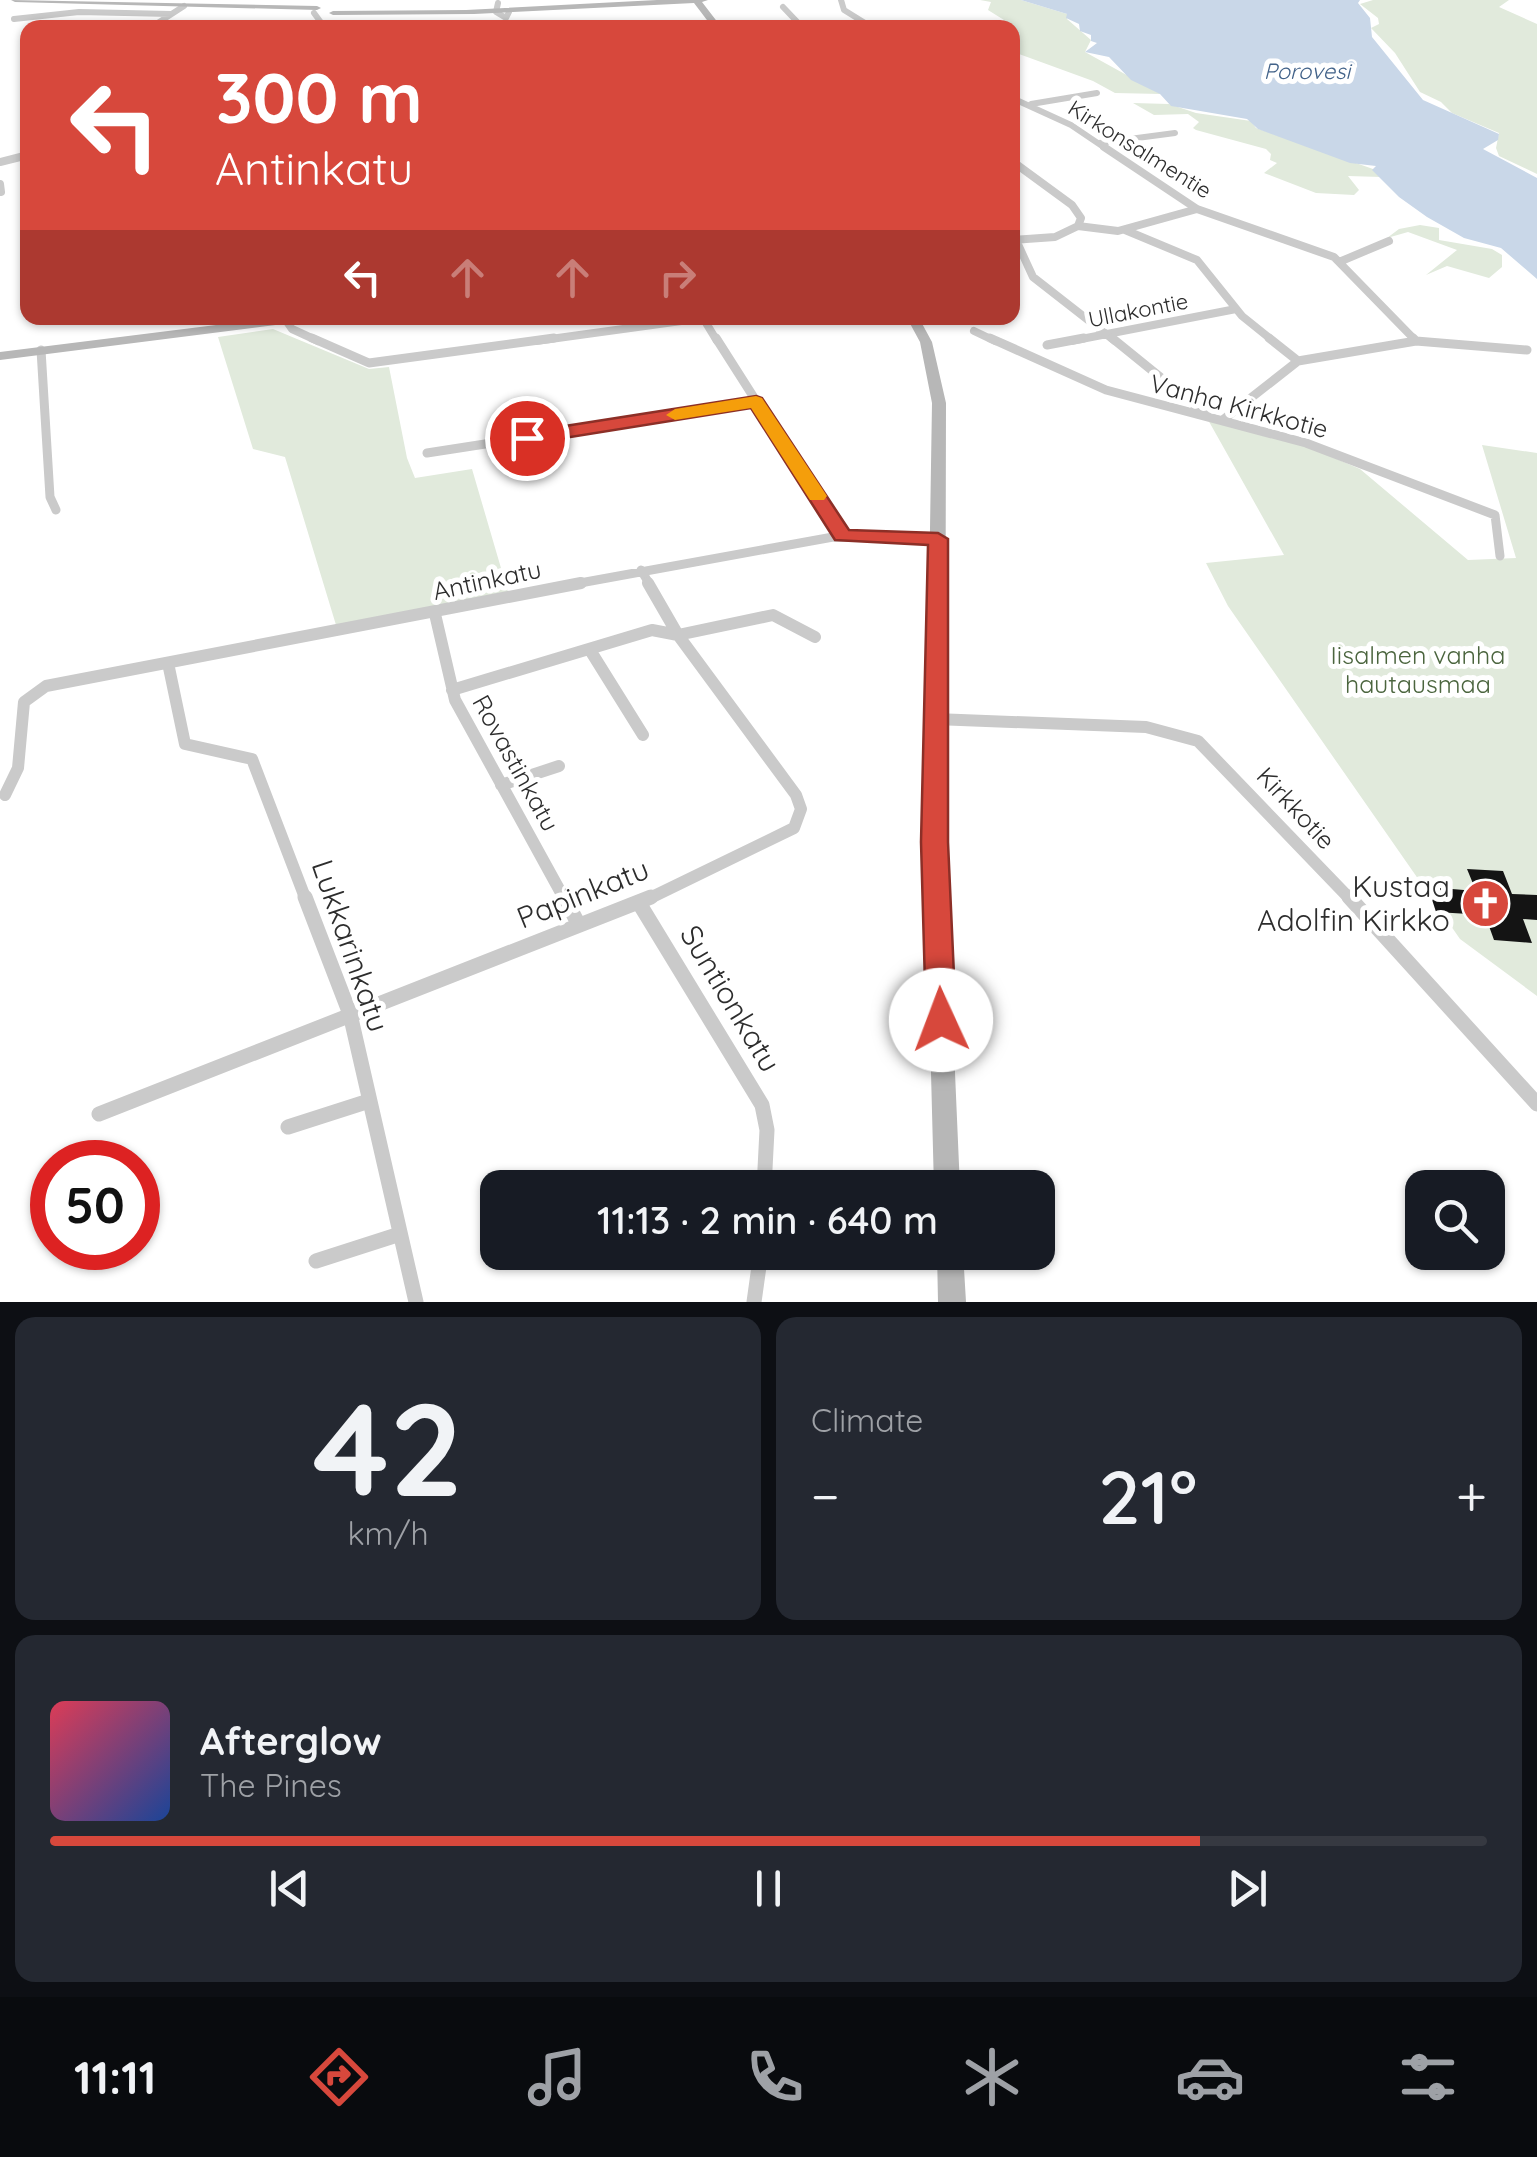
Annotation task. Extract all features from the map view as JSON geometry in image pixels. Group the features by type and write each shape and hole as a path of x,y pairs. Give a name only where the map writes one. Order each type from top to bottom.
{"street":[{"path":"16,0 323,13 466,12 497,6 508,13 701,0 721,20"},
{"path":"662,2 674,0"},
{"path":"841,0 848,14 859,20"},
{"path":"71,12 91,2"},
{"path":"162,20 184,6"},
{"path":"783,6 796,20"},
{"path":"14,19 71,12 171,14"},
{"path":"323,13 324,20"},
{"path":"508,13 509,20"},
{"path":"1027,104 1098,93"},
{"name":"Kirkonsalmentie","path":"1020,101 1099,143 1197,209 1340,262 1416,341"},
{"path":"1099,143 1175,133"},
{"path":"1020,167 1072,205 1082,218 1078,226"},
{"path":"0,184 1,192"},
{"path":"1125,230 1197,209"},
{"path":"1020,240 1055,237 1078,226 1125,230 1197,260 1236,309 1298,360"},
{"path":"1340,262 1389,240"},
{"path":"1020,252 1033,277 1207,415"},
{"name":"Ullakontie","path":"1047,345 1236,309"},
{"path":"0,356 219,325"},
{"path":"292,325 292,330 369,363 651,325"},
{"path":"707,325 842,536"},
{"path":"917,325 926,342"},
{"path":"924,325 939,404 934,842 946,1170"},
{"name":"Vanha Kirkkotie","path":"974,330 1106,390 1306,443 1495,514 1500,556"},
{"path":"1224,419 1298,360 1416,341 1527,350"},
{"path":"41,350 50,497 56,510"},
{"path":"427,454 756,402"},
{"name":"Antinkatu","path":"4,795 18,768 24,702 46,686 435,614 641,570 842,536 938,539"},
{"name":"Papinkatu","path":"99,1114 639,903 794,828 801,818 796,795 678,635 641,570"},
{"name":"Rovastinkatu","path":"435,614 452,690 580,924"},
{"path":"452,690 652,630 678,635 773,615 815,637"},
{"path":"590,650 642,735"},
{"name":"Lukkarinkatu","path":"168,663 185,744 252,759 350,1014 416,1302"},
{"name":"Kirkkotie","path":"935,719 1146,727 1198,740 1301,845 1537,1104"},
{"path":"502,785 558,766"},
{"name":"Suntionkatu","path":"639,903 762,1105 767,1130 765,1170"},
{"path":"288,1128 369,1102"},
{"path":"316,1261 400,1234"},
{"path":"754,1302 760,1270"},
{"path":"951,1270 952,1302"}],"green space":[{"path":"980,0 1021,0 1067,14 1067,19 1091,40 1085,52 1161,94 1115,93 1020,54 1020,20 1004,20 988,10 991,2"},
{"path":"1373,0 1509,0 1499,7 1537,24 1537,174 1499,156 1499,133 1452,113 1441,102 1420,92 1395,53 1371,28 1379,24 1378,18 1360,4"},
{"path":"1133,103 1169,104 1196,113 1251,121 1256,128 1373,169 1381,177 1348,176 1359,190 1354,195 1316,193 1264,173 1277,163 1270,160 1266,149 1196,130 1193,128 1199,122 1188,114 1154,115"},
{"path":"1420,225 1439,228 1439,240 1492,249 1502,255 1502,267 1489,278 1447,266 1426,275 1457,250 1408,232 1387,238 1399,229"},
{"path":"273,329 369,369 389,367 407,458 415,478 472,469 508,592 336,625 285,457 253,449 218,337"},
{"name":"Iisalmen vanha hautausmaa","path":"1207,418 1297,442 1360,469 1468,560 1516,558 1482,445 1537,453 1537,996 1460,939 1228,606 1206,563 1284,555"}],"water":[{"name":"Porovesi","path":"1021,0 1360,0 1358,3 1370,18 1372,37 1423,100 1499,134 1498,140 1483,149 1537,178 1537,279 1501,248 1464,238 1427,217 1372,170 1376,166 1350,163 1258,129 1247,119 1171,106 1160,94 1131,80 1109,57 1085,52 1097,43 1091,41 1091,35 1080,31 1079,24 1066,18 1067,14"}],"building":[{"name":"Kustaa Adolfin Kirkko","path":"1467,869 1503,871 1512,894 1537,895 1537,920 1523,919 1532,943 1494,940 1485,915 1436,912 1428,887 1476,891"}],"slow traffic":[{"path":"675,415 756,402 817,496"}],"place":[{"name":"Kustaa Adolfin Kirkko","path":"1485,904"}],"route":[{"path":"527,438 756,402 842,536 938,539 934,842 941,1020"}]}
